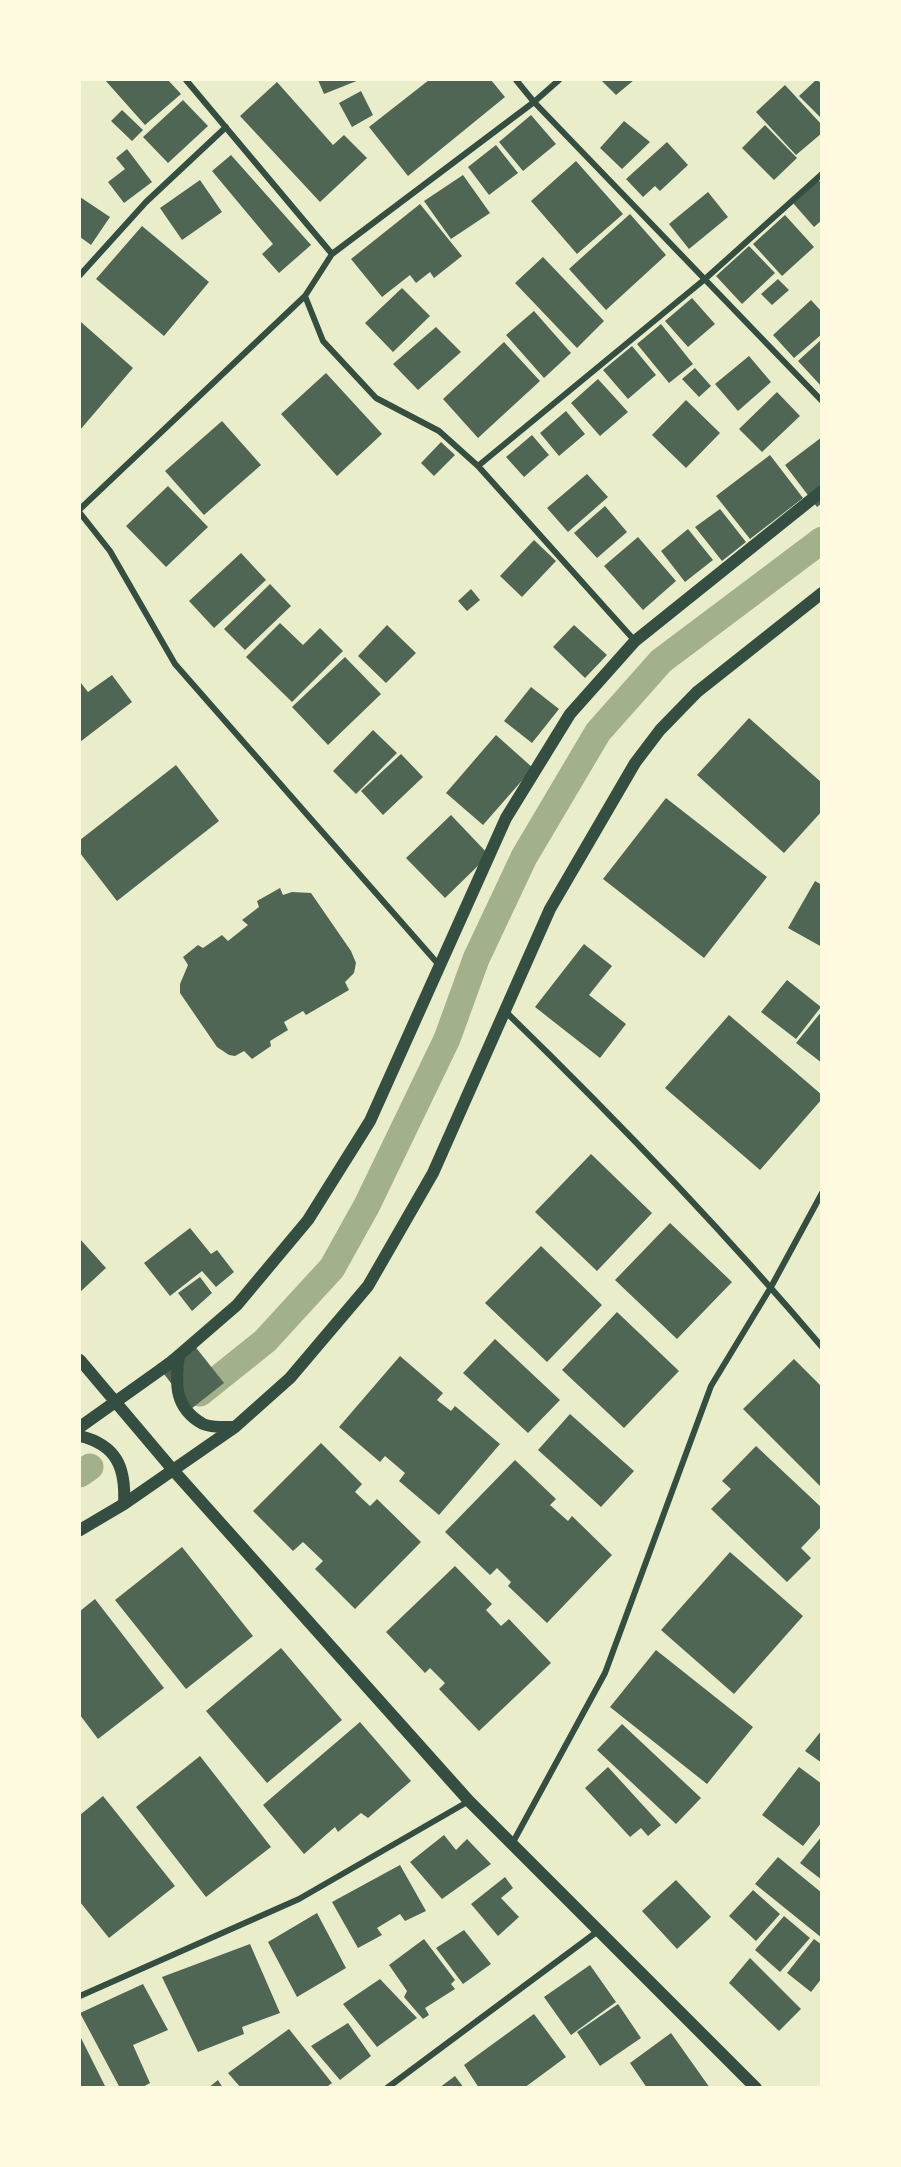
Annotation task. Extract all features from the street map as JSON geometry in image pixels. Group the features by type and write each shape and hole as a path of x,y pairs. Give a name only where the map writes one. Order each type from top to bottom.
{"main road":[{"path":"80,1427 179,1355 237,1305 308,1220 370,1120 506,818 570,714 635,641 822,490"},
{"path":"80,1530 124,1504 235,1427 291,1378 368,1286 433,1173 550,909 635,763 654,738 697,692 822,592"},
{"path":"179,1355 175,1384 184,1409 204,1425 235,1427"},
{"path":"80,1360 173,1470 469,1801 511,1846 756,2088"},
{"path":"80,1436 96,1440 116,1456 126,1480 124,1504"}],"street":[{"path":"186,80 332,254"},
{"path":"516,80 534,102 822,401"},
{"path":"439,965 175,664 110,551 80,511 305,296 332,254 534,102 559,80"},
{"path":"80,275 146,202 226,127"},
{"path":"478,466 705,279 822,174"},
{"path":"305,296 323,341 376,398 439,431 478,466 635,641"},
{"path":"505,1011 621,1124 771,1287 822,1347"},
{"path":"511,1846 605,1673 711,1386 771,1287 822,1193"},
{"path":"80,1996 299,1899 469,1801"},
{"path":"387,2088 598,1931"}],"building":[{"path":"105,80 168,80 181,94 145,125"},
{"path":"318,80 359,80 324,94"},
{"path":"429,80 491,80 505,97 408,176 369,127"},
{"path":"601,80 634,80 616,95"},
{"path":"816,80 822,83 822,119 799,96"},
{"path":"277,82 333,145 344,135 367,158 320,202 240,116"},
{"path":"785,85 822,125 822,133 796,155 756,112"},
{"path":"361,91 373,115 352,127 339,103"},
{"path":"183,100 208,126 168,163 143,137"},
{"path":"122,110 143,130 132,141 111,121"},
{"path":"531,115 556,144 523,171 499,142"},
{"path":"624,121 650,142 622,169 600,148"},
{"path":"765,125 797,158 774,180 742,148"},
{"path":"667,142 688,165 660,191 655,186 643,197 626,179"},
{"path":"496,145 518,173 489,195 468,167"},
{"path":"127,149 152,182 124,203 108,182 125,169 116,158"},
{"path":"231,155 311,245 279,273 262,254 273,244 212,171"},
{"path":"576,161 623,214 577,254 531,201"},
{"path":"463,175 490,213 451,239 424,201"},
{"path":"200,180 222,212 182,240 160,208"},
{"path":"818,180 822,183 822,220 814,227 793,203"},
{"path":"708,192 728,217 689,249 669,224"},
{"path":"80,197 110,217 91,245 80,237"},
{"path":"420,204 462,256 434,278 430,272 416,283 410,275 382,297 351,259"},
{"path":"630,214 666,255 606,310 569,269"},
{"path":"785,215 814,247 782,276 753,244"},
{"path":"142,226 209,282 164,336 96,279"},
{"path":"749,246 775,273 742,304 716,276"},
{"path":"543,257 604,321 577,348 515,283"},
{"path":"778,279 789,290 772,305 761,294"},
{"path":"402,288 430,316 393,352 365,323"},
{"path":"692,298 715,324 688,347 665,321"},
{"path":"811,300 822,312 822,334 794,358 773,335"},
{"path":"534,311 571,353 544,378 506,335"},
{"path":"81,322 133,368 80,430 80,324"},
{"path":"661,324 693,364 669,383 637,344"},
{"path":"436,327 461,352 418,390 393,364"},
{"path":"822,339 822,387 798,361"},
{"path":"504,342 540,381 478,438 443,399"},
{"path":"632,346 656,375 628,399 603,370"},
{"path":"749,356 771,382 738,411 715,384"},
{"path":"695,368 711,386 699,397 682,379"},
{"path":"326,373 382,434 337,476 281,414"},
{"path":"598,379 628,412 600,436 571,403"},
{"path":"777,392 800,416 762,452 739,429"},
{"path":"686,400 720,433 686,468 652,435"},
{"path":"566,411 585,434 559,456 540,433"},
{"path":"222,421 261,465 204,515 165,471"},
{"path":"532,435 549,455 524,477 506,457"},
{"path":"822,437 822,503 817,507 785,465"},
{"path":"441,442 455,455 434,476 421,463"},
{"path":"770,455 803,498 750,539 716,496"},
{"path":"587,474 608,497 568,532 547,508"},
{"path":"168,486 208,527 166,567 126,526"},
{"path":"605,506 627,532 597,558 574,533"},
{"path":"720,509 746,542 722,561 695,527"},
{"path":"688,529 713,560 685,582 661,551"},
{"path":"638,537 676,581 643,610 604,566"},
{"path":"534,540 556,561 522,597 500,576"},
{"path":"241,553 266,580 214,628 189,601"},
{"path":"270,584 291,606 245,650 224,629"},
{"path":"471,589 480,600 467,611 458,601"},
{"path":"280,623 303,645 320,628 343,651 292,702 246,657"},
{"path":"387,625 416,653 386,683 358,656"},
{"path":"574,625 607,655 585,678 553,647"},
{"path":"345,657 381,694 328,745 292,707"},
{"path":"112,675 132,702 80,742 80,684 88,692"},
{"path":"531,687 559,709 532,743 504,721"},
{"path":"749,718 822,783 822,811 784,853 697,775"},
{"path":"373,730 397,753 356,794 333,771"},
{"path":"496,735 533,768 483,825 446,793"},
{"path":"401,754 423,777 383,815 361,791"},
{"path":"176,765 219,821 117,901 80,853 80,840"},
{"path":"666,798 767,877 704,958 603,879"},
{"path":"451,815 489,855 445,898 406,858"},
{"path":"815,881 822,885 822,947 788,928"},
{"path":"280,888 283,895 292,892 311,893 351,951 356,963 354,973 345,982 349,990 306,1015 303,1011 284,1022 288,1030 270,1041 271,1046 252,1059 244,1051 235,1056 229,1055 217,1047 180,993 180,984 188,965 183,957 198,945 203,948 222,935 228,941 248,925 242,920 259,907 257,901"},
{"path":"584,944 612,966 589,995 626,1024 600,1058 535,1007"},
{"path":"787,980 821,1007 796,1039 761,1012"},
{"path":"822,1011 822,1063 796,1043"},
{"path":"729,1015 822,1095 822,1099 760,1170 665,1088"},
{"path":"591,1154 652,1213 597,1271 535,1212"},
{"path":"670,1223 732,1282 677,1339 615,1280"},
{"path":"190,1228 211,1254 217,1250 234,1272 216,1287 202,1271 170,1296 144,1263"},
{"path":"80,1239 106,1268 80,1292"},
{"path":"541,1246 602,1305 547,1362 485,1303"},
{"path":"200,1277 212,1293 192,1311 178,1293"},
{"path":"617,1312 679,1371 624,1428 562,1370"},
{"path":"495,1339 560,1400 528,1433 463,1373"},
{"path":"190,1340 224,1383 191,1409 157,1365"},
{"path":"400,1356 443,1393 437,1400 451,1411 455,1406 500,1444 439,1515 399,1481 405,1473 385,1456 380,1462 339,1427"},
{"path":"794,1359 822,1387 822,1488 743,1409"},
{"path":"570,1414 634,1471 601,1507 538,1450"},
{"path":"321,1443 362,1484 355,1492 370,1506 377,1499 421,1542 355,1609 315,1569 323,1561 303,1542 293,1551 253,1511"},
{"path":"756,1446 822,1508 822,1526 801,1548 811,1558 787,1582 711,1509 731,1489 722,1481"},
{"path":"515,1460 556,1499 550,1505 568,1521 572,1516 612,1555 547,1623 508,1586 511,1582 497,1568 490,1575 445,1532"},
{"path":"182,1547 253,1636 186,1689 115,1600"},
{"path":"730,1552 803,1616 734,1694 661,1630"},
{"path":"455,1566 492,1604 486,1610 501,1626 509,1619 551,1663 479,1731 439,1689 445,1683 430,1668 425,1673 386,1632"},
{"path":"95,1599 164,1688 98,1739 80,1715 80,1611"},
{"path":"281,1648 342,1720 267,1783 206,1711"},
{"path":"656,1650 753,1727 707,1784 610,1707"},
{"path":"360,1722 411,1781 368,1818 361,1813 338,1832 335,1827 304,1854 263,1805"},
{"path":"622,1724 701,1798 676,1824 597,1750"},
{"path":"822,1730 822,1763 805,1751"},
{"path":"200,1756 271,1847 206,1897 136,1807"},
{"path":"608,1767 661,1825 648,1836 641,1828 630,1837 585,1788"},
{"path":"799,1767 822,1784 822,1822 803,1846 762,1815"},
{"path":"103,1796 175,1886 109,1938 80,1902 80,1815"},
{"path":"444,1835 456,1850 467,1839 491,1864 442,1899 410,1862"},
{"path":"822,1836 822,1880 800,1863"},
{"path":"778,1857 822,1893 822,1938 755,1884"},
{"path":"400,1865 426,1911 405,1921 400,1914 377,1928 382,1935 358,1948 332,1902"},
{"path":"505,1877 513,1888 501,1898 519,1917 498,1936 471,1904"},
{"path":"676,1880 711,1917 677,1949 642,1911"},
{"path":"753,1890 780,1914 756,1941 729,1916"},
{"path":"317,1913 346,1968 297,1997 268,1942"},
{"path":"784,1916 810,1938 780,1972 755,1950"},
{"path":"464,1930 491,1964 463,1984 436,1948"},
{"path":"424,1939 455,1980 451,1984 455,1989 425,2008 429,2015 423,2019 404,1997 407,1991 389,1965"},
{"path":"814,1939 822,1945 822,1978 811,1992 787,1973"},
{"path":"250,1944 280,2013 242,2027 244,2034 198,2052 162,1977"},
{"path":"750,1958 801,2009 779,2031 729,1983"},
{"path":"590,1965 616,2002 571,2035 544,1997"},
{"path":"380,1979 417,2018 377,2047 343,2004"},
{"path":"143,1984 168,2030 133,2045 150,2083 141,2088 120,2088 80,2013"},
{"path":"618,2004 641,2038 600,2066 577,2032"},
{"path":"534,2014 566,2057 524,2088 479,2088 464,2065"},
{"path":"348,2023 371,2056 340,2080 311,2046"},
{"path":"289,2029 332,2083 325,2088 241,2088 228,2073"},
{"path":"671,2033 710,2088 647,2088 630,2063"},
{"path":"80,2036 106,2088 80,2088"},
{"path":"455,2076 464,2088 439,2088"},
{"path":"218,2080 223,2088 208,2088"}],"waterway":[{"path":"200,1393 265,1341 332,1268 367,1205 447,1039 476,959 524,857 598,732 661,661 822,540"},
{"path":"80,1474 90,1467"}]}
